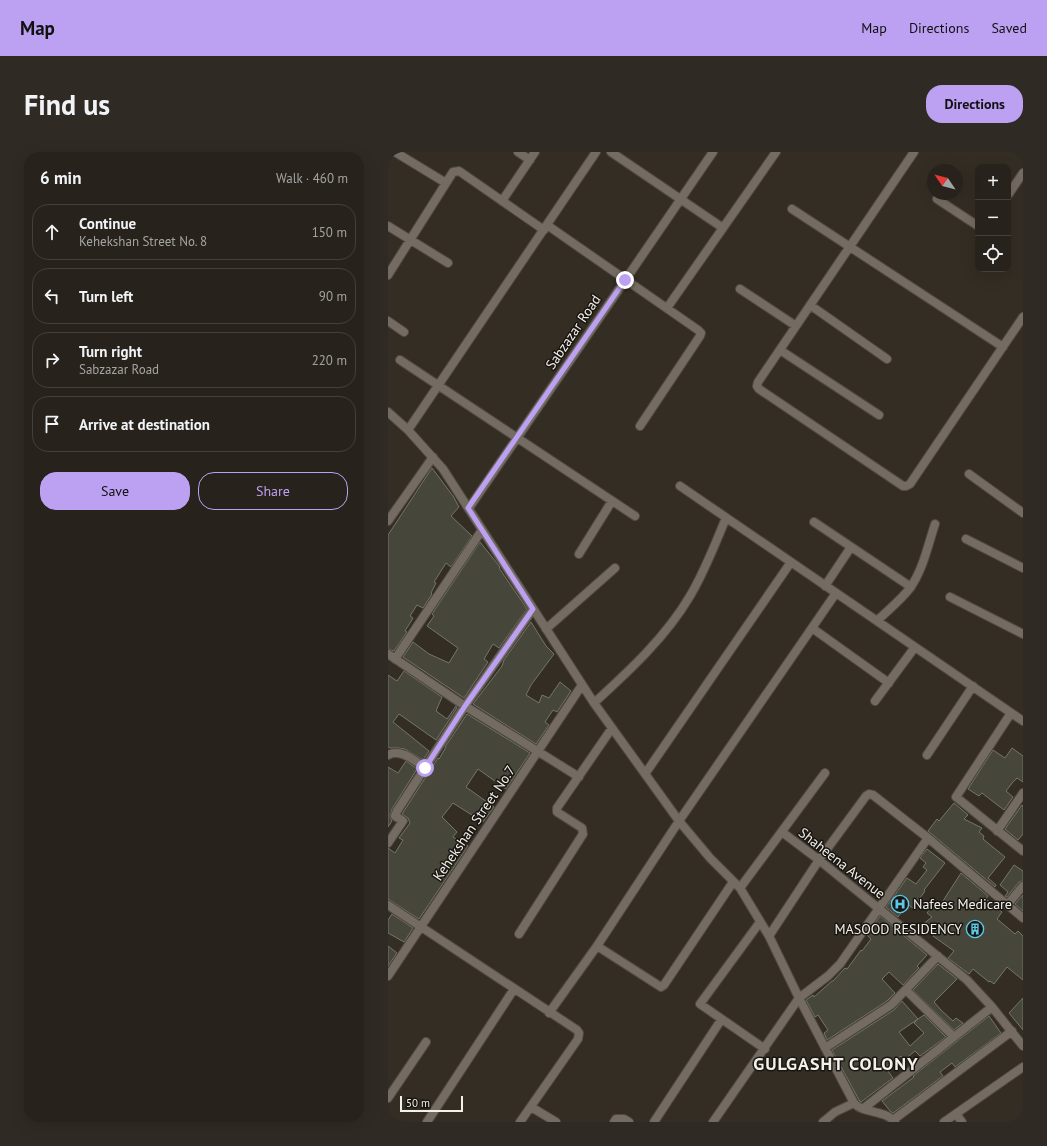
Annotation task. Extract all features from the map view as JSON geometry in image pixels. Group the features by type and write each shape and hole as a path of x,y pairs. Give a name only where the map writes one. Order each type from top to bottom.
{"street":[{"path":"395,152 446,183"},
{"path":"518,152 530,160"},
{"path":"502,201 535,152"},
{"path":"408,430 596,152"},
{"path":"611,152 723,228"},
{"name":"Sabzazar Road","path":"468,508 713,152"},
{"path":"667,308 776,152"},
{"path":"914,152 758,382 757,386 759,389 902,486 906,486 910,484 1023,317"},
{"path":"388,276 453,172 459,171 502,201 667,308 701,333 640,426"},
{"path":"1011,191 1023,173"},
{"path":"937,200 975,224"},
{"path":"792,209 1002,347"},
{"path":"388,226 448,263"},
{"path":"740,288 796,326"},
{"path":"810,305 887,359"},
{"path":"388,321 404,332"},
{"path":"780,350 879,414"},
{"path":"400,360 635,516"},
{"path":"388,412 408,430 443,469 594,703 679,821 710,858 740,888 769,936 825,1048 854,1102 860,1108 885,1114 894,1121 1017,1034"},
{"path":"388,521 433,458"},
{"path":"969,474 1023,513"},
{"path":"680,486 1023,721"},
{"path":"579,554 612,502"},
{"path":"594,703 638,662 674,620 690,596 703,571 726,518"},
{"path":"814,522 911,587"},
{"path":"877,621 903,597 911,587 919,572 935,524"},
{"path":"482,530 392,657 465,706 579,777"},
{"path":"966,539 1023,568"},
{"path":"825,586 851,547"},
{"path":"645,774 790,562"},
{"path":"546,628 616,568"},
{"path":"549,1013 597,946 679,821 836,593"},
{"path":"950,596 1023,634"},
{"path":"388,843 403,821 395,816 397,811 465,706 533,609"},
{"path":"812,628 889,683"},
{"path":"875,701 915,647"},
{"name":"Kehekshan Street No.7","path":"388,976 582,685"},
{"path":"927,755 973,686"},
{"path":"1011,713 956,797 1023,851"},
{"path":"519,934 582,837 582,828 556,811 612,728"},
{"path":"388,755 396,753 402,754 425,768"},
{"path":"740,888 825,773"},
{"path":"997,831 1023,793"},
{"path":"769,936 819,860 869,794 873,795 928,838 1023,918"},
{"name":"Shaheena Avenue","path":"782,832 819,860 967,980 1017,1034 1023,1046"},
{"path":"713,1122 799,998 828,976 840,964 928,838"},
{"path":"597,946 661,987 664,985 733,882"},
{"path":"1007,905 1023,886"},
{"path":"388,905 549,1013 577,1030 579,1033 578,1038 520,1122"},
{"path":"760,922 700,1004 721,1020 764,1048"},
{"path":"825,1048 891,1005 938,956"},
{"path":"427,1122 514,989"},
{"path":"906,990 954,1037"},
{"path":"864,1108 992,1007"},
{"path":"654,1122 721,1020"},
{"path":"389,1096 426,1042"},
{"path":"944,1122 1023,1067"},
{"path":"823,1122 835,1112 854,1102"},
{"path":"531,1107 556,1122"},
{"path":"956,1114 962,1122"},
{"path":"614,1122 616,1119 620,1118 629,1122"}],"building":[{"path":"432,468 453,496 459,507 451,516 472,536 451,567 446,563 434,582 436,583 431,593 432,594 423,608 417,605 410,616 413,618 405,631 407,632 394,651 388,649 388,535"},
{"path":"480,542 500,567 499,568 527,609 499,648 493,644 484,659 488,662 464,698 403,657 413,642 429,654 449,663 458,648 427,626 434,616 432,614"},
{"path":"531,622 546,646 554,654 531,685 526,695 539,703 542,695 549,698 560,682 571,691 557,712 553,710 545,722 549,725 536,744 473,704 502,666 504,660"},
{"path":"404,671 442,697 436,711 447,719 456,706 457,708 436,740 399,714 393,722 429,751 423,760 405,749 388,747 388,675 397,681"},
{"path":"467,714 530,753 506,789 478,769 466,787 494,807 483,822 453,803 442,817 457,832 453,837 468,846 419,919 388,899 388,848 395,853 403,840 399,838 410,823 408,818 402,814"},
{"path":"1012,748 1023,756 1023,782 1017,778 1006,791 1013,797 1004,810 982,793 979,796 968,789 993,750 1005,758"},
{"path":"406,761 417,769 392,809 390,816 392,821 388,827 388,767 398,773"},
{"path":"954,803 968,815 964,819 982,828 979,832 984,836 983,839 1005,857 988,878 996,885 995,887 928,831 937,819 939,821"},
{"path":"1022,805 1023,834 1018,840 1005,829"},
{"path":"927,849 945,863 924,890 925,891 913,908 907,904 898,917 886,907 907,878 916,884 927,870 923,867 926,863 920,858"},
{"path":"1014,865 1023,871 1023,881 1019,882 1007,897 1005,896 1008,892 1000,885"},
{"path":"961,873 988,896 986,899 1002,912 997,919 1015,934 1018,931 1023,936 1023,980 1007,967 994,984 990,981 989,982 973,969 969,974 948,958 954,951 933,936 938,929 922,925 932,917 927,913 932,906 936,909"},
{"path":"1023,895 1023,911 1015,904"},
{"path":"392,914 413,928 404,942 388,933 388,920"},
{"path":"880,916 927,955 917,966 919,968 903,985 889,972 882,979 895,993 887,1001 827,1040 824,1033 828,1030 818,1015 815,1017 806,1000 813,995 814,997 833,981 845,968 847,969 871,939 867,935"},
{"path":"388,946 397,953 388,966"},
{"path":"938,964 957,979 934,1002 953,1021 956,1018 963,1023 954,1030 913,990"},
{"path":"1023,998 1023,1030 1009,1013"},
{"path":"902,1001 918,1019 924,1015 946,1037 920,1056 915,1051 904,1060 901,1056 885,1067 893,1078 861,1102 832,1050 894,1010","holes":["918,1019 914,1023 924,1033 910,1046 899,1032"]},
{"path":"989,1016 1001,1033 955,1067 952,1063 940,1072 943,1076 893,1113 890,1111 882,1101"}],"place":[{"name":"Nafees Medicare","path":"900,904"},
{"name":"MASOOD RESIDENCY","path":"975,929"}],"district":[{"name":"GULGASHT COLONY","path":"836,1064"}],"route":[{"path":"425,768 465,706 533,609 468,508 625,280"}]}
